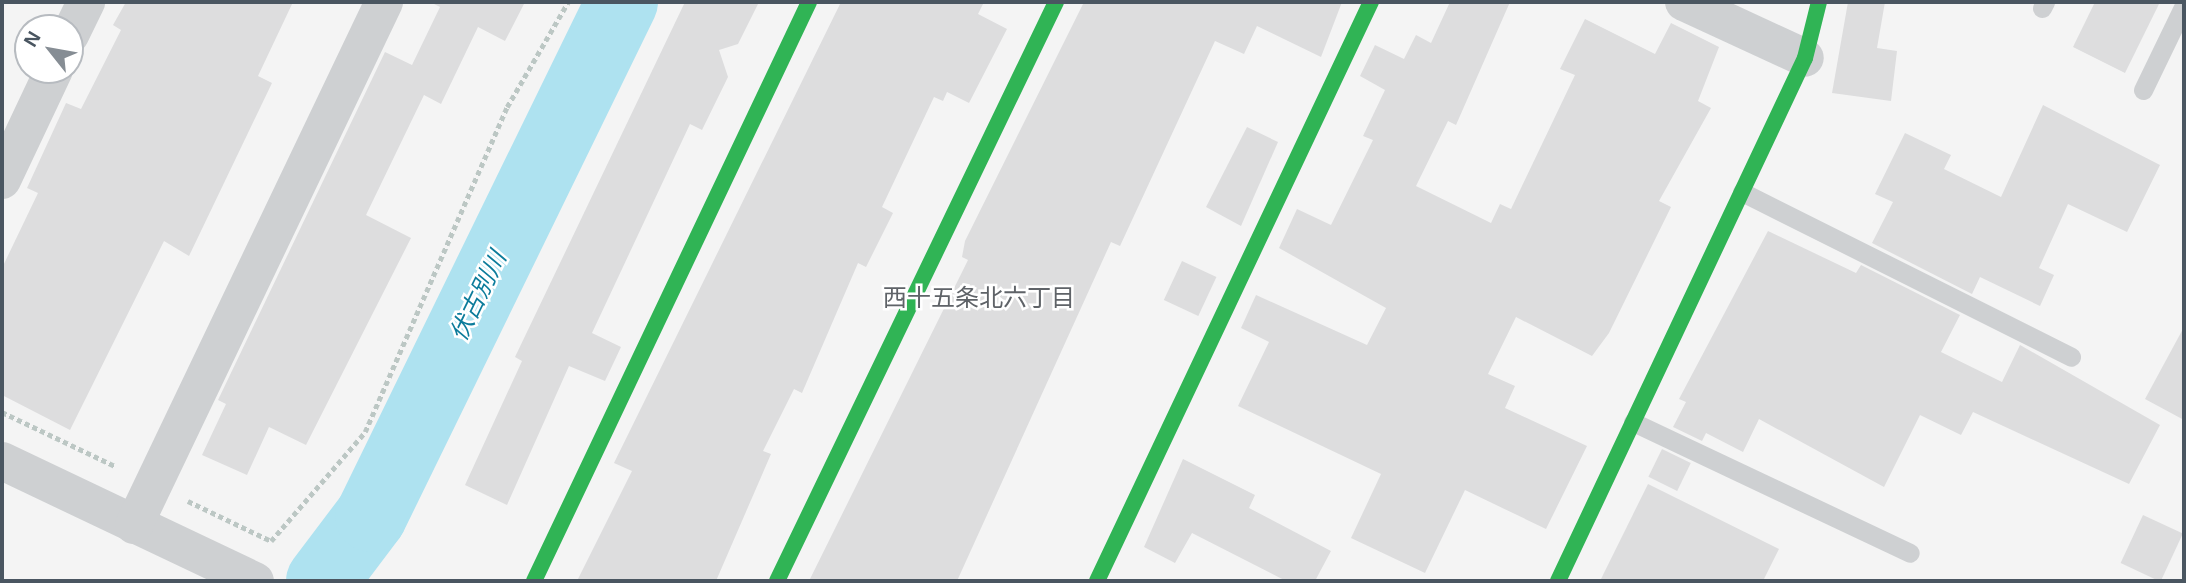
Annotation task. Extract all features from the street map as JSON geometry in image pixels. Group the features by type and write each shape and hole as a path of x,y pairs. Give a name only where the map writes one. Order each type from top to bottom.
{"street":[{"path":"134,525 384,2"},
{"path":"534,581 809,2"},
{"path":"777,581 1056,2"},
{"path":"1097,581 1371,2"},
{"path":"1684,2 1805,58"},
{"path":"1558,581 1805,58 1819,2"},
{"path":"2,180 47,84"},
{"path":"2,461 235,577"}],"lane":[{"path":"2143,90 2184,5"},
{"path":"1742,192 2071,357"},
{"path":"1633,422 1910,553"}],"path":[{"path":"2,412 271,541 318,493 365,432 507,107 568,2"}],"building":[{"path":"126,2 293,2 258,76 272,83 189,256 164,241 70,430 2,395 2,268 38,193 27,188 66,103 81,109 121,30 113,25"},
{"path":"430,2 525,2 505,41 478,27 441,104 424,95 366,215 411,238 306,445 269,427 247,475 202,455 226,404 218,400 385,52 412,65 440,7"},
{"path":"685,2 759,2 738,44 719,50 728,77 702,130 690,124 592,333 621,347 605,381 569,366 507,505 465,485 522,361 515,357"},
{"path":"841,2 984,2 978,14 1007,29 969,103 947,92 943,101 934,97 882,207 893,213 866,267 858,263 802,393 794,389 763,451 771,454 716,581 577,581 632,471 614,463"},
{"path":"1084,2 1342,2 1321,57 1257,26 1244,54 1215,41 1120,246 1111,242 957,581 809,581 968,260 962,257 965,241"},
{"path":"1450,2 1510,2 1456,125 1448,121 1416,186 1491,223 1500,204 1511,209 1575,75 1560,69 1585,19 1655,54 1671,23 1719,47 1698,101 1711,108 1659,201 1671,207 1609,333 1592,356 1516,317 1488,374 1515,386 1505,408 1587,446 1546,529 1465,490 1425,573 1351,538 1381,474 1238,406 1269,342 1241,328 1256,295 1367,345 1386,308 1279,248 1297,209 1331,225 1373,140 1363,136 1385,90 1360,76 1375,45 1404,59 1416,35 1431,43"},
{"path":"1848,2 1885,2 1877,48 1897,51 1891,101 1832,93"},
{"path":"2095,2 2160,2 2125,73 2073,47"},
{"path":"2043,105 2160,165 2127,232 2068,204 2039,268 2054,275 2040,306 1980,277 1972,294 1872,243 1893,202 1875,194 1905,133 1951,155 1944,169 2001,197"},
{"path":"1247,127 1278,142 1241,226 1206,207"},
{"path":"1768,231 1856,273 1861,265 1960,315 1941,352 2002,382 2020,345 2160,425 2129,484 1973,412 1961,435 1920,415 1884,487 1759,419 1743,452 1706,433 1702,441 1673,427 1686,402 1679,399"},
{"path":"1182,261 1216,277 1198,316 1164,300"},
{"path":"2184,327 2184,420 2145,399"},
{"path":"1662,449 1691,463 1677,491 1648,477"},
{"path":"1183,459 1255,495 1249,508 1331,551 1315,581 1286,581 1192,533 1175,563 1144,547"},
{"path":"1648,484 1779,549 1763,581 1600,581"},
{"path":"2143,515 2183,534 2161,581 2121,563"}],"waterway":[{"name":"伏古別川","path":"322,581 371,516 622,2"}],"traffic: fast":[{"path":"534,581 809,2"},
{"path":"777,581 1056,2"},
{"path":"1097,581 1371,2"},
{"path":"1558,581 1805,58 1819,2"}],"district":[{"name":"西十五条北六丁目","path":"979,298"}]}
